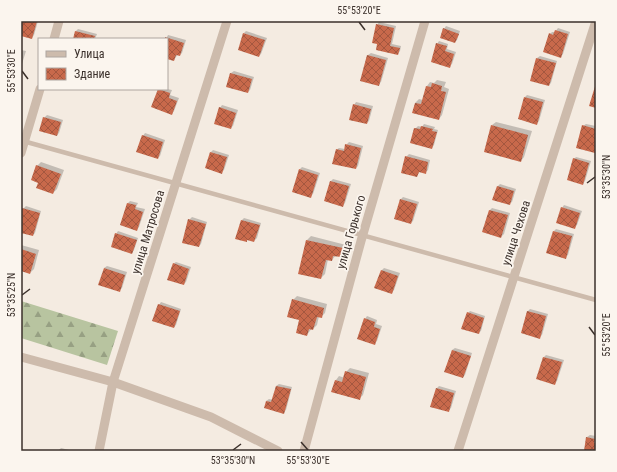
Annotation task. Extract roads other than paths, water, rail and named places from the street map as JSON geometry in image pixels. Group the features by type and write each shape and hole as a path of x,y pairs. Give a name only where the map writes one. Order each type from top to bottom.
{"street":[{"path":"54,38 59,21"},
{"name":"улица Матросова","path":"99,451 113,382 227,21"},
{"name":"улица Горького","path":"304,451 363,235 426,21"},
{"name":"улица Чехова","path":"458,451 596,21"},
{"path":"21,153 23,140 40,90"},
{"path":"21,357 113,382 211,417 278,451"}],"lane":[{"path":"23,140 596,300"}]}
